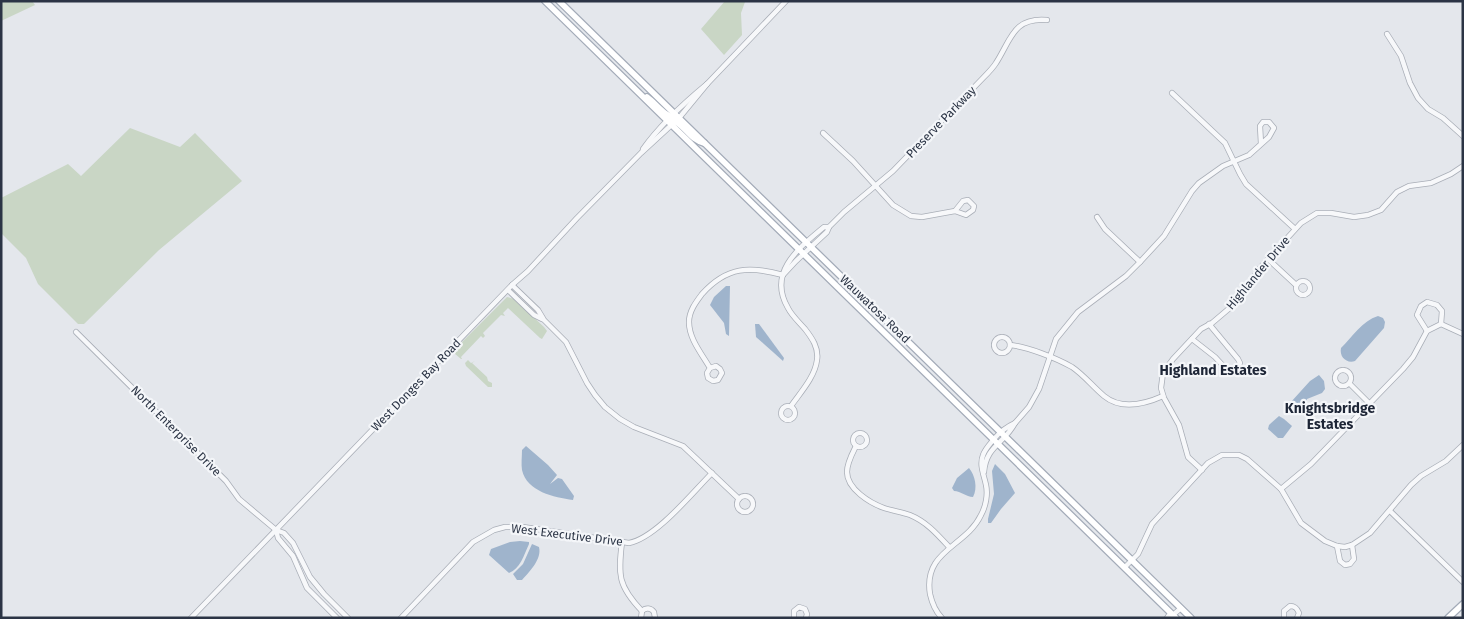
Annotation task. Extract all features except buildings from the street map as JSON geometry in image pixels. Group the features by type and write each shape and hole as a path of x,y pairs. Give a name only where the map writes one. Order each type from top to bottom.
{"main road":[{"name":"Wauwatosa Road","path":"545,1 637,91 671,117"},
{"name":"Wauwatosa Road","path":"559,1 802,252 1174,617"},
{"path":"671,117 676,122"},
{"name":"Wauwatosa Road","path":"676,122 705,144 1191,618"},
{"path":"1448,618 1463,605"},
{"path":"1454,618 1463,605"}],"street":[{"name":"West Donges Bay Road","path":"641,153 649,140 707,84 786,1"},
{"name":"Preserve Parkway","path":"784,275 786,264 827,232 829,227 844,212 893,171 990,71 996,64 1012,33 1022,24 1036,19 1047,20"},
{"path":"1387,34 1402,56 1410,83 1418,98 1428,109 1443,118 1463,136"},
{"name":"West Donges Bay Road","path":"191,618 512,285 528,271 577,218 641,153 676,122 707,84"},
{"path":"1172,93 1225,143 1246,184 1295,229"},
{"path":"942,618 932,603 930,577 936,561 949,547 967,534 976,524 982,513 986,495 984,472 981,465 982,457 1003,434 1011,430 1029,407 1039,390 1056,339 1078,312 1126,276 1164,236 1199,183 1210,174 1250,155 1269,137 1274,130 1269,122 1263,122 1260,126 1261,144"},
{"path":"823,132 853,161 892,205 911,216 922,218 955,211"},
{"name":"Highlander Drive","path":"1163,396 1161,388 1163,373 1173,359 1202,328 1238,301 1259,268 1301,223 1317,213 1331,213 1354,217 1368,215 1381,210 1397,192 1409,186 1431,183 1452,174 1463,166"},
{"path":"1097,217 1105,229 1140,262"},
{"path":"1268,258 1296,284"},
{"path":"710,368 693,338 689,322 691,310 697,301 714,282 732,272 756,269 784,275 782,289 785,302 789,310 810,336 817,353 816,367 792,406"},
{"path":"512,285 538,310 544,320 569,346 595,395 610,412 634,427 683,446 739,499"},
{"path":"508,290 534,315 544,320"},
{"path":"1427,331 1417,315 1421,306 1427,302 1437,305 1442,311 1441,324"},
{"path":"1192,339 1215,357 1224,369 1232,372 1237,369 1240,363 1238,359 1209,324"},
{"path":"1281,489 1311,464 1413,357 1427,331 1441,324"},
{"path":"1441,324 1463,334"},
{"name":"North Enterprise Drive","path":"76,332 226,481 240,499 276,530 284,533 293,543 310,577 348,618"},
{"path":"1010,345 1021,346 1071,367 1110,400 1121,404 1151,401 1163,396 1179,425 1188,458 1202,470"},
{"path":"1350,384 1369,403"},
{"path":"856,446 847,473 856,490 874,504 909,515 921,521 949,547"},
{"path":"1125,567 1138,554 1152,524 1202,470 1214,458 1222,454 1240,455 1247,459 1281,489 1301,523 1325,541 1337,546 1352,545 1370,533 1415,481 1446,461 1463,446"},
{"name":"West Executive Drive","path":"400,618 473,542 494,530 505,527 523,528 629,543 638,541 650,534 712,473"},
{"path":"1390,511 1463,582"},
{"name":"North Enterprise Drive","path":"276,530 278,538 293,556 307,588 337,618"},
{"path":"622,542 619,570 621,578 624,588 642,611"},
{"path":"1337,546 1340,561 1345,565 1350,564 1354,560 1352,545"},
{"path":"1284,618 1284,610 1294,606 1299,612 1297,618"},
{"path":"794,618 793,613 795,609 801,607 807,611 806,618"},
{"path":"642,611 646,608 651,609 654,612 655,618"},
{"path":"1167,618 1169,615 1174,617 1181,608"},
{"path":"641,618 642,611"}],"green space":[{"path":"1,1 32,1 35,5 1,21"},
{"path":"725,1 745,2 741,13 742,35 724,55 701,29"},
{"path":"130,128 180,147 195,133 242,181 159,250 84,324 78,324 38,284 26,258 1,233 1,198 68,164 81,176"},
{"path":"507,297 514,299 544,327 547,331 542,339 508,308 503,313 505,316 501,315 483,333 485,336 483,338 481,336 461,359 454,353 454,350"},
{"path":"468,360 471,363 475,361 472,363 492,383 492,387 488,387 466,366 465,363"}],"water":[{"path":"726,286 730,286 729,336 726,334 724,323 710,305 714,297"},
{"path":"1378,316 1383,318 1385,322 1384,328 1355,361 1349,362 1344,359 1341,354 1341,348 1362,325"},
{"path":"755,324 759,324 784,358 783,361 756,337"},
{"path":"1319,375 1324,381 1325,389 1322,393 1307,399 1306,410 1301,414 1294,410 1291,402 1310,381"},
{"path":"1279,416 1292,426 1283,438 1278,438 1268,429 1269,425"},
{"path":"526,446 557,475 550,484 558,478 562,479 574,496 573,500 550,495 529,484 522,470 522,450"},
{"path":"995,464 1005,474 1015,493 991,523 988,523 994,494 992,471"},
{"path":"969,468 975,482 973,497 954,491 952,488 957,478"},
{"path":"510,542 529,542 529,544 519,565 509,573 489,555 491,549"},
{"path":"532,544 539,547 539,556 532,569 522,580 517,580 513,574 523,564"}],"district":[{"name":"Highland Estates","path":"1213,370"},
{"name":"Knightsbridge Estates","path":"1330,416"}]}
